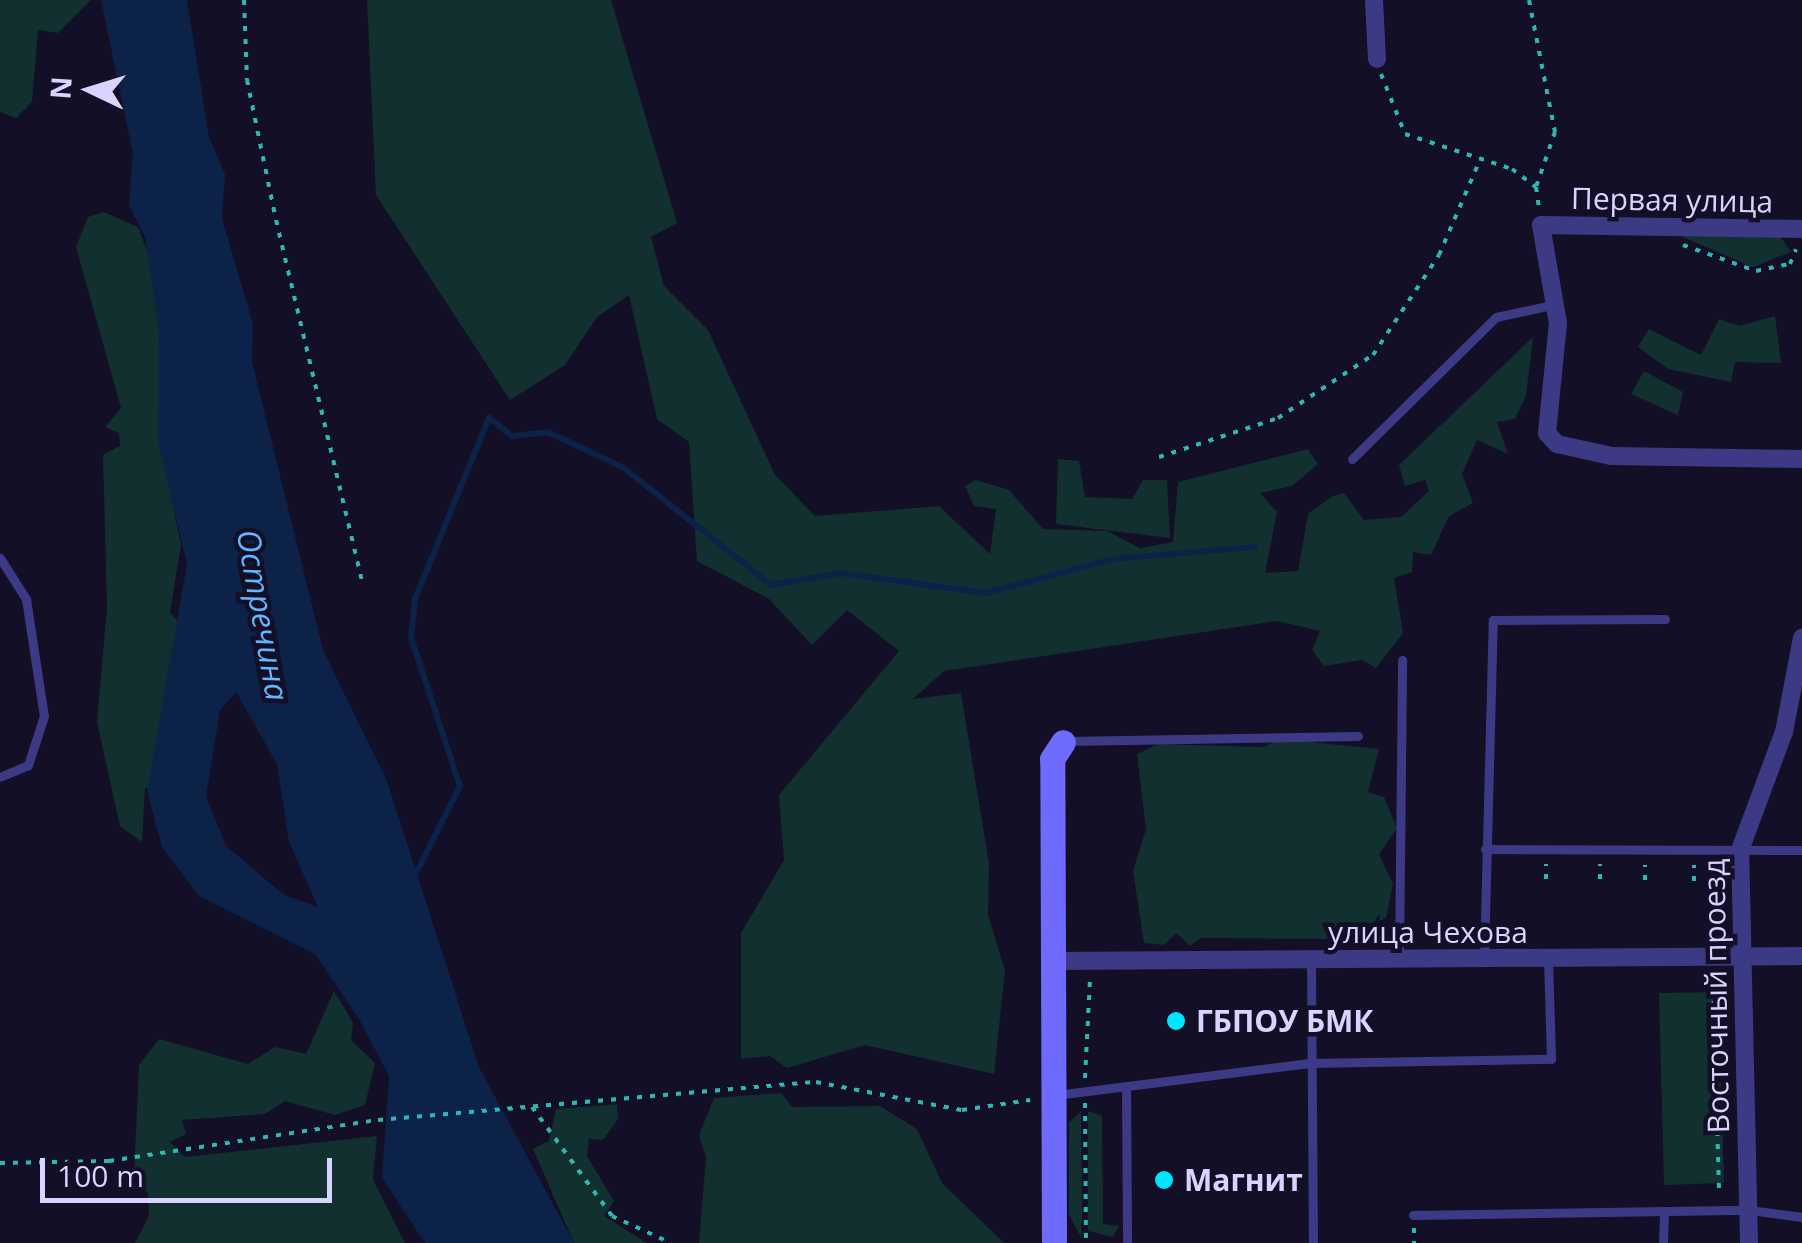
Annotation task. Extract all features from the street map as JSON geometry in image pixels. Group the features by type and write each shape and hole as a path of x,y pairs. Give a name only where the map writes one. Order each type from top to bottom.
{"street":[{"path":"1374,0 1378,60"},
{"path":"1541,224 1560,369 1548,432 1557,444 1611,456 1802,459"},
{"name":"Первая улица","path":"1541,224 1802,230"},
{"name":"Восточный проезд","path":"1749,1237 1740,850 1784,732 1802,638"},
{"path":"1054,1243 1052,759 1063,742"},
{"name":"улица Чехова","path":"1053,961 1802,956"}],"lane":[{"path":"1352,460 1496,318 1552,304"},
{"path":"0,558 26,599 44,716 28,765 0,777"},
{"path":"1484,960 1492,620 1665,619"},
{"path":"1399,960 1402,660"},
{"path":"1063,742 1358,736"},
{"path":"1485,849 1802,850"},
{"path":"1310,960 1313,1243"},
{"path":"1053,1096 1310,1063 1551,1060 1548,960"},
{"path":"1126,1086 1128,1243"},
{"path":"1413,1216 1749,1210 1802,1217"},
{"path":"1663,1243 1664,1211"}],"path":[{"path":"244,0 247,80 268,185 362,581"},
{"path":"1530,0 1555,132 1536,187 1541,224"},
{"path":"1378,60 1405,134 1536,187"},
{"path":"1159,457 1278,418 1373,356 1424,281 1479,162"},
{"path":"1654,227 1706,257 1756,271 1794,261 1781,229"},
{"path":"1712,958 1720,1210"},
{"path":"0,1163 109,1161 396,1119 846,1081 962,1110 1053,1096"},
{"path":"532,1106 612,1216 671,1243"}],"green space":[{"path":"0,0 91,0 58,33 38,30 32,102 16,118 0,112"},
{"path":"367,0 611,0 677,223 651,237 664,286 708,330 775,475 815,516 939,506 990,554 996,509 974,506 965,486 976,480 1009,490 1043,529 1107,531 1140,548 1173,542 1178,482 1308,449 1318,464 1292,486 1260,493 1277,512 1265,573 1298,571 1308,514 1333,496 1344,493 1364,520 1401,517 1429,491 1425,480 1405,486 1399,465 1533,337 1526,396 1515,419 1497,422 1508,454 1477,440 1462,474 1473,503 1449,516 1431,555 1413,552 1412,572 1394,578 1403,633 1376,668 1362,660 1324,666 1312,650 1320,631 1277,621 944,671 913,699 961,693 989,864 988,914 1005,971 994,1074 865,1045 787,1068 770,1056 741,1059 741,933 784,860 779,795 899,651 847,610 812,645 769,599 697,561 689,442 657,419 629,295 597,317 565,365 510,400 376,195"},
{"path":"103,212 138,227 160,285 167,476 181,545 170,613 183,626 154,787 145,788 142,842 120,826 97,722 107,607 103,455 120,446 119,433 105,427 121,408 76,247 88,217"},
{"path":"1671,232 1778,233 1791,252 1753,267"},
{"path":"1775,316 1781,363 1735,362 1731,382 1668,369 1638,347 1649,329 1701,355 1719,319 1739,326"},
{"path":"1644,371 1683,392 1678,415 1631,394"},
{"path":"1058,459 1079,461 1085,497 1132,499 1143,480 1167,480 1170,538 1056,524"},
{"path":"1280,739 1379,749 1368,792 1384,797 1397,828 1379,854 1393,884 1386,918 1338,939 1201,938 1190,946 1176,933 1164,945 1144,943 1133,871 1146,829 1137,754 1158,744 1263,747"},
{"path":"334,991 353,1023 351,1040 375,1063 365,1105 335,1115 285,1101 265,1114 182,1120 186,1134 170,1142 185,1157 377,1136 373,1179 405,1243 135,1243 149,1216 148,1194 134,1177 139,1065 159,1039 248,1064 275,1047 306,1054"},
{"path":"1718,992 1724,1183 1664,1185 1659,993"},
{"path":"781,1093 792,1107 880,1106 917,1129 942,1183 1004,1243 699,1243 706,1157 699,1135 714,1098"},
{"path":"617,1104 618,1119 603,1140 589,1139 587,1156 614,1201 604,1216 647,1243 574,1243 533,1149 549,1141 556,1109"},
{"path":"1081,1111 1081,1238 1069,1214 1069,1123"},
{"path":"1088,1111 1102,1116 1103,1224 1119,1226 1113,1237 1088,1231"}],"water":[{"name":"Остречина","path":"101,0 187,0 209,137 225,174 222,219 253,324 252,362 323,650 387,781 479,1067 574,1243 425,1243 382,1178 389,1076 359,1019 315,954 199,896 162,847 147,791 187,564 158,442 159,332 145,237 129,205 133,154","holes":["236,692 277,764 289,842 318,907 284,895 226,846 206,796 220,710"]}],"waterway":[{"path":"409,887 460,786 411,638 415,599 489,418 512,436 548,432 624,468 771,585 840,573 986,593 1113,559 1254,547"}],"place":[{"name":"ГБПОУ БМК","path":"1176,1021"},
{"name":"Магнит","path":"1164,1180"}]}
